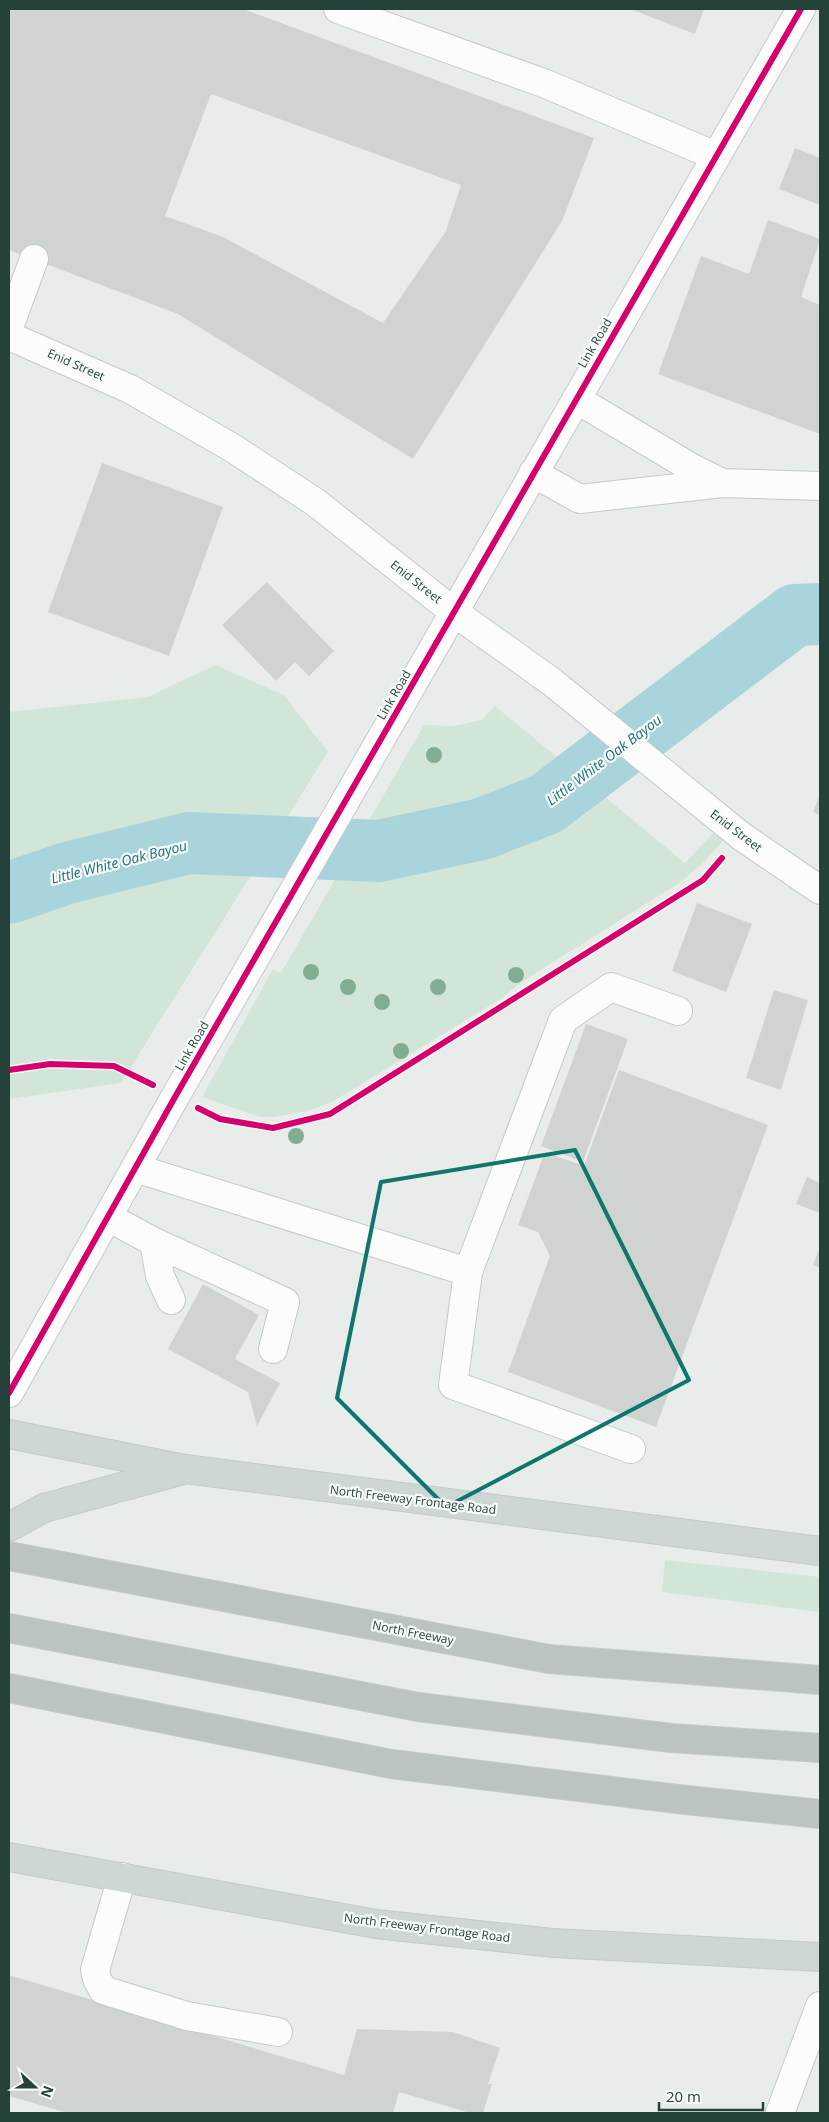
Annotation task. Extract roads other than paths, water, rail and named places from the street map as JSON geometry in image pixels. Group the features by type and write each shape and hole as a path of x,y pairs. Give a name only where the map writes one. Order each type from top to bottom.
{"highway":[{"name":"North Freeway","path":"9,1556 549,1659 820,1680"},
{"path":"19,1630 418,1707 671,1738 820,1748"},
{"path":"9,1688 391,1764 676,1799 820,1814"}],"main road":[{"name":"North Freeway Frontage Road","path":"9,1434 185,1469 820,1551"},
{"path":"9,1527 44,1508 185,1469"},
{"name":"North Freeway Frontage Road","path":"9,1857 396,1926 553,1943 820,1957"}],"street":[{"path":"338,9 546,84 716,156"},
{"name":"Link Road","path":"9,1393 135,1168 801,9"},
{"path":"9,327 34,260"},
{"name":"Enid Street","path":"9,336 130,389 231,448 315,502 454,612 552,682 741,836 820,890"},
{"path":"576,399 690,467 722,483"},
{"path":"533,473 580,500 722,483 820,486"},
{"path":"631,1449 453,1385 468,1272 563,1020 611,987 678,1011"},
{"path":"135,1168 468,1272"},
{"path":"108,1217 154,1242 285,1302 272,1349"},
{"path":"154,1242 160,1276 171,1300"},
{"path":"122,1877 95,1970 97,1980 103,1990 187,2016 278,2032"},
{"path":"780,2113 820,2006"}],"waterway":[{"name":"Little White Oak Bayou","path":"9,893 67,873 189,843 379,851 482,829 546,804 795,615 820,614"}]}
